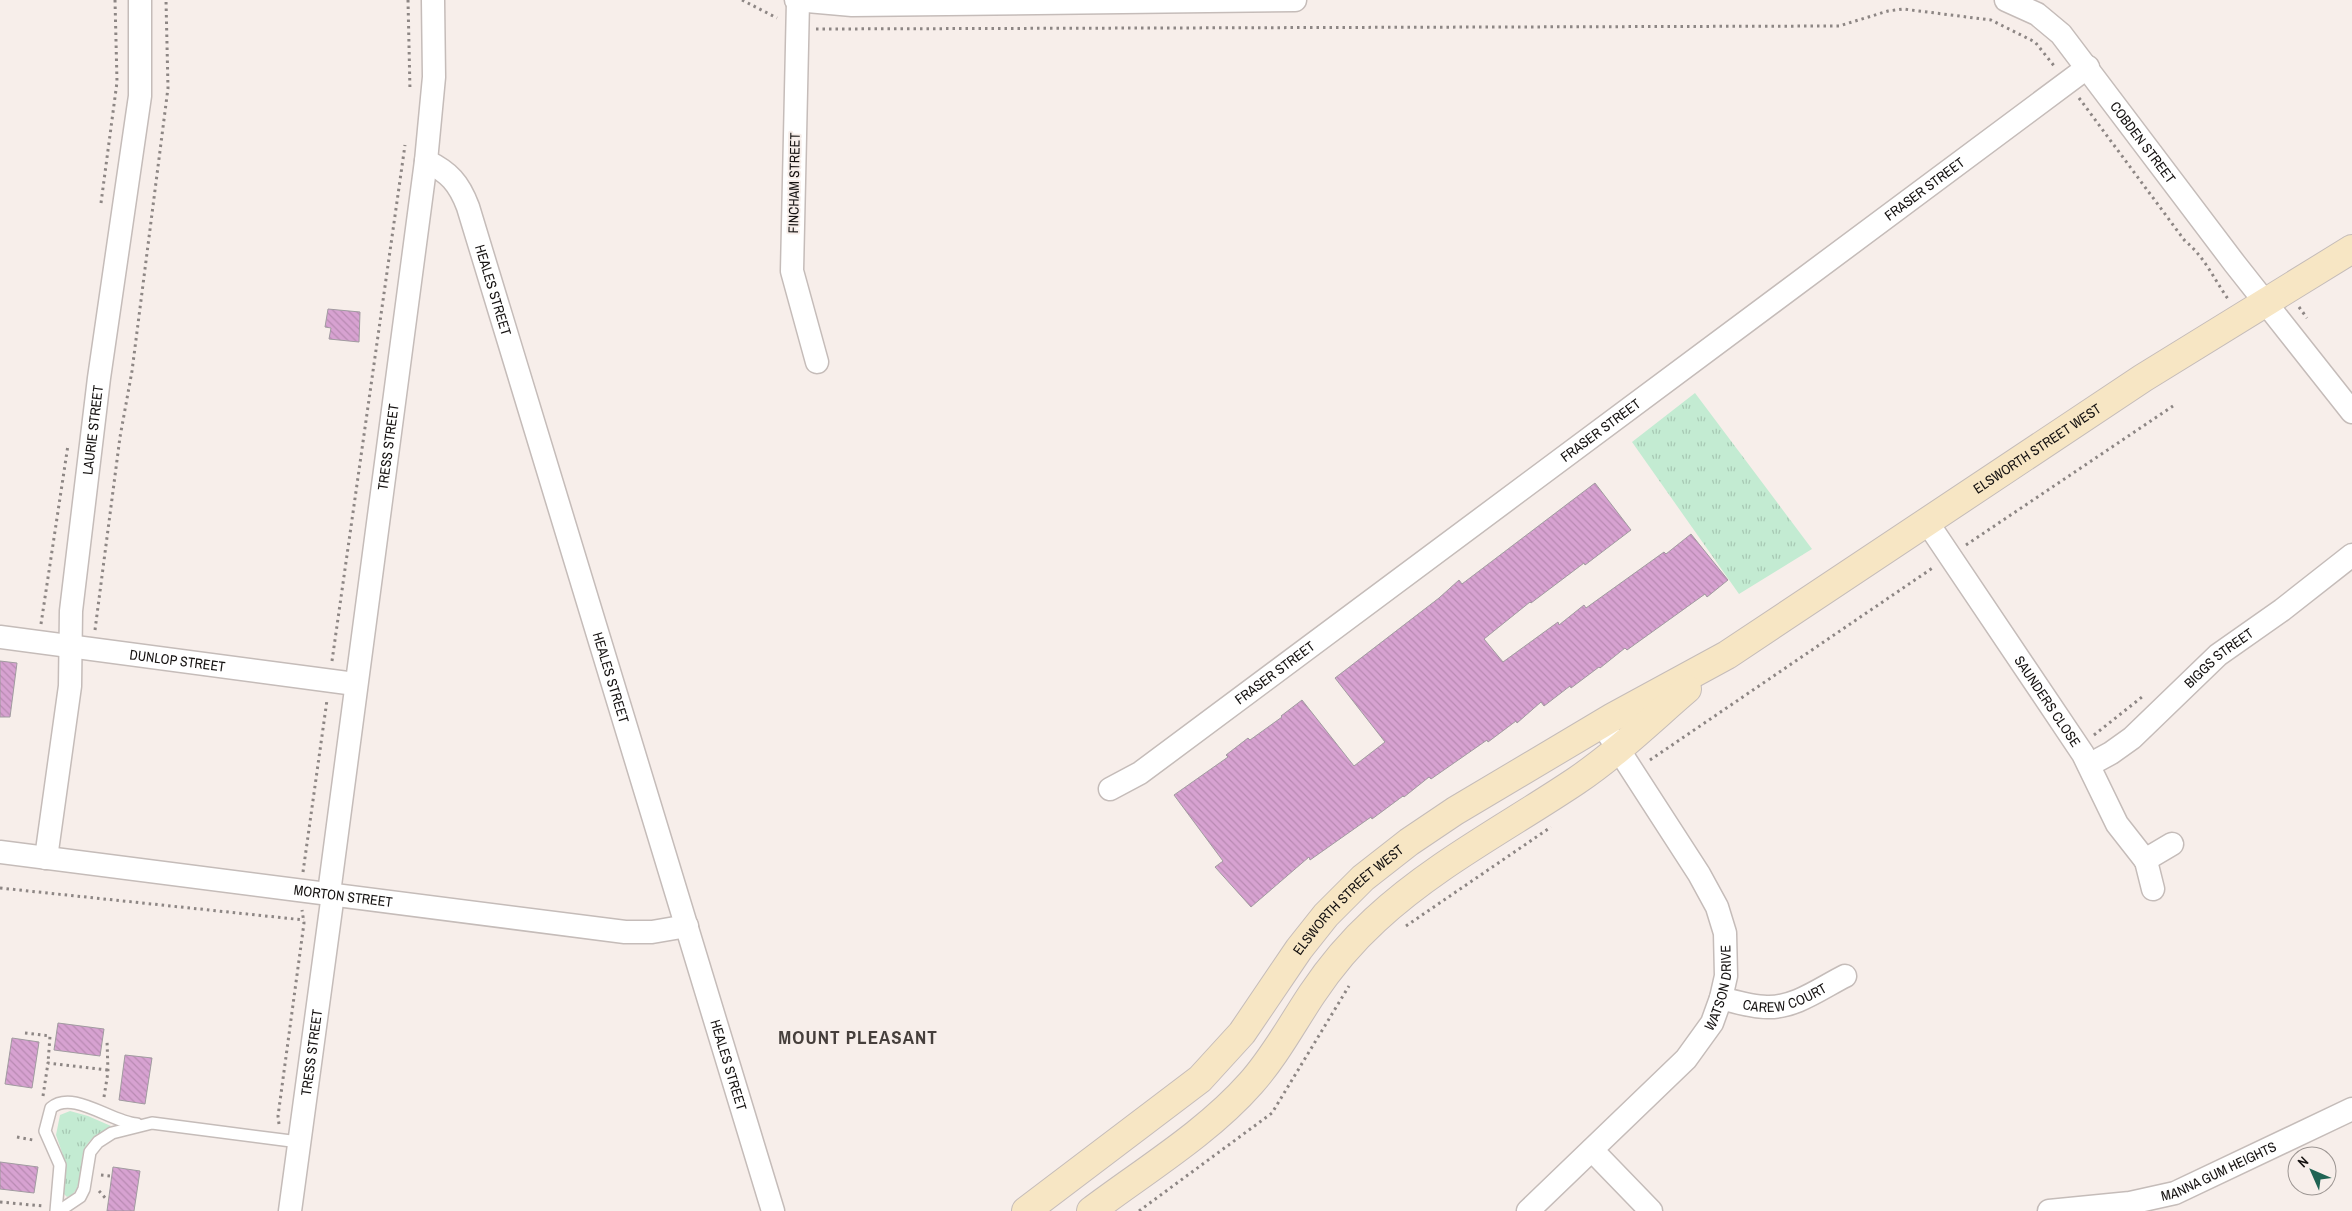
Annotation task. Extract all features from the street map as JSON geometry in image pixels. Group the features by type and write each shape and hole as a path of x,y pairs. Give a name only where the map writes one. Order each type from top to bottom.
{"street":[{"name":"LAURIE STREET","path":"46,858 70,686 82,647 71,605 98,388 140,96 140,0"},
{"name":"TRESS STREET","path":"290,1211 290,1141 331,894 356,684 426,160 434,76 432,0"},
{"name":"FINCHAM STREET","path":"797,0 792,271 817,362"},
{"path":"797,0 852,5 1295,0"},
{"name":"COBDEN STREET","path":"2006,0 2037,14 2051,24 2088,67 2266,304 2352,412"},
{"name":"FRASER STREET","path":"1110,789 1140,773 2088,67"},
{"name":"HEALES STREET","path":"426,160 451,176 465,200 773,1211"},
{"name":"ELSWORTH STREET WEST","path":"1026,1211 1188,1090 1217,1062 1253,1019 1311,933 1363,878 1429,828 1602,724 1727,655 2143,378 2266,304 2352,249"},
{"name":"SAUNDERS CLOSE","path":"1927,522 2090,765 2099,789 2117,824 2145,860 2153,889"},
{"name":"BIGGS STREET","path":"2090,765 2111,754 2132,738 2218,655 2282,610 2352,556"},
{"name":"DUNLOP STREET","path":"0,637 356,684"},
{"name":"ELSWORTH STREET WEST","path":"1091,1211 1193,1135 1235,1099 1273,1055 1328,972 1357,938 1390,908 1429,878 1576,781 1625,761 1727,655"},
{"name":"WATSON DRIVE","path":"1528,1211 1686,1059 1712,1023 1721,998 1727,962 1725,933 1717,907 1699,874 1602,724"},
{"path":"2145,860 2172,844"},
{"name":"MORTON STREET","path":"0,852 626,932 652,932 687,926"},
{"name":"CAREW COURT","path":"1721,998 1759,1006 1781,1006 1795,1002 1845,976"},
{"name":"MANNA GUM HEIGHTS","path":"2049,1211 2130,1203 2175,1192 2352,1109"},
{"path":"1592,1150 1651,1211"}],"lane":[{"path":"57,1211 60,1165 45,1131 47,1114 52,1106 60,1102 70,1102 124,1122 290,1141"},
{"path":"57,1211 78,1199 82,1194 88,1155 98,1142 112,1134 149,1124"}],"path":[{"path":"101,204 117,82 115,0"},
{"path":"82,647 132,371 168,88 166,0"},
{"path":"408,0 409,96"},
{"path":"742,0 784,21 815,28 1839,26 1888,11 1902,9 1991,20 2035,42 2068,83 2185,242 2194,248 2242,318"},
{"path":"290,1141 279,1126 278,1116 304,920 301,903 302,890 405,141"},
{"path":"1625,761 1950,556 2174,406"},
{"path":"38,642 69,438"},
{"path":"1399,931 1555,824"},
{"path":"0,888 304,920"},
{"path":"1139,1211 1272,1113 1350,984"},
{"path":"25,1033 50,1036 42,1104"},
{"path":"103,1103 108,1072 106,1040"},
{"path":"48,1062 108,1070"},
{"path":"269,1124 279,1126"},
{"path":"17,1138 37,1142"},
{"path":"0,1202 39,1207 47,1202"}],"green space":[{"path":"1695,393 1812,549 1739,594 1632,442"},
{"path":"70,1111 111,1126 87,1144 83,1154 79,1183 73,1194 67,1197 64,1194 65,1161 56,1135 60,1115"}],"building":[{"path":"328,309 360,312 359,342 329,339 331,328 325,327"},
{"path":"1595,483 1631,530 1585,565 1584,563 1530,602 1484,639 1503,662 1558,622 1559,625 1584,605 1586,608 1664,552 1666,554 1691,534 1728,580 1707,597 1705,594 1627,650 1625,648 1600,668 1571,688 1570,686 1544,706 1541,702 1517,723 1516,721 1488,742 1487,740 1431,779 1429,777 1404,797 1372,819 1371,817 1310,860 1309,857 1251,907 1215,867 1223,861 1174,795 1228,757 1226,755 1248,738 1250,740 1282,717 1302,700 1354,766 1385,742 1335,678 1439,598 1459,580 1462,584"},
{"path":"0,661 17,663 10,717 0,717"},
{"path":"58,1023 104,1029 100,1056 54,1050"},
{"path":"12,1038 39,1042 32,1088 5,1084"},
{"path":"125,1055 152,1058 145,1104 119,1100"},
{"path":"0,1162 38,1167 34,1193 0,1189"},
{"path":"113,1167 140,1171 134,1211 107,1211"}],"district":[{"name":"MOUNT PLEASANT","path":"858,1037"}]}
